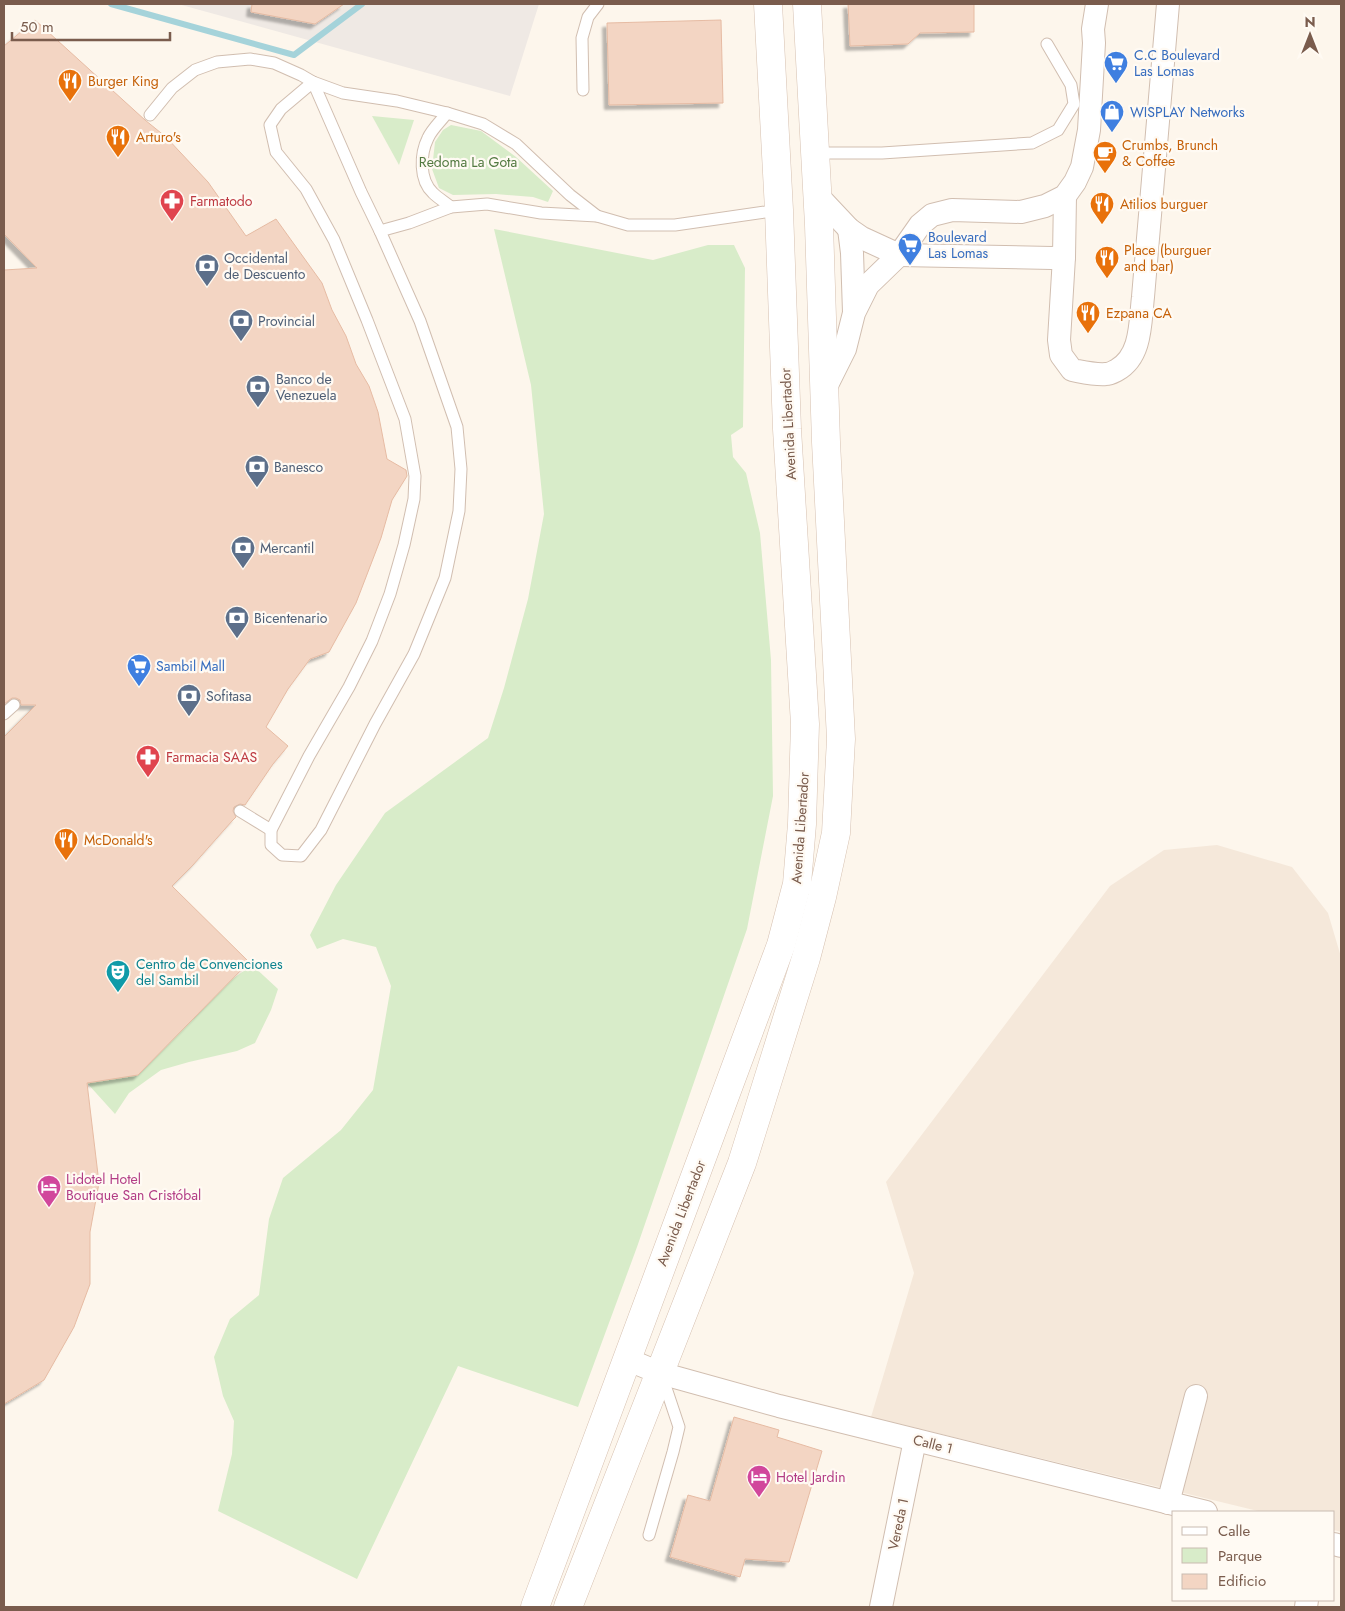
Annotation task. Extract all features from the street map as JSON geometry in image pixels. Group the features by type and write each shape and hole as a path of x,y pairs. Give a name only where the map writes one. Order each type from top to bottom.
{"main road":[{"name":"Avenida Libertador","path":"535,1607 781,945 797,884 802,824 805,724 787,429 779,210 768,4"},
{"name":"Avenida Libertador","path":"568,1607 742,1163 806,958 836,833 841,739 807,4"}],"street":[{"path":"825,389 845,349 854,312 868,285 899,255 920,225 932,215 952,210 1021,212 1045,206 1065,196 1075,182 1082,167 1089,130 1097,4"},
{"path":"1065,196 1061,355 1072,370 1091,374 1109,374 1124,366 1133,355 1138,341 1168,4"},
{"path":"817,195 849,229 862,238 899,255 1064,257"},
{"path":"849,229 852,253 854,312"},
{"name":"Calle 1","path":"626,1359 660,1372 779,1406 1202,1511"},
{"path":"1168,1503 1196,1396"},
{"name":"Vereda 1","path":"881,1607 915,1440"}],"lane":[{"path":"583,90 582,38 588,16 598,4"},
{"path":"815,153 882,153 1032,143 1058,130 1074,104 1071,85 1047,44"},
{"path":"150,114 172,88 195,70 217,62 250,59 274,63 343,93 397,101 483,124 516,144 570,196 597,216"},
{"path":"314,82 361,192 420,321 457,427 461,468 459,511 445,578 414,654 375,724 321,830 301,856 282,854 270,845 271,830 372,641 390,594 402,553 414,499 415,476 405,419 334,240 306,189 276,152 270,125 281,109 314,82"},
{"path":"446,113 428,138 422,167 424,180 432,192 451,207"},
{"path":"380,231 409,223 451,207 487,204 541,213 597,216 628,225 674,225 779,210"},
{"path":"4,714 14,705"},
{"path":"240,811 271,830"},
{"path":"649,1536 679,1428 660,1372"}],"shaded area":[{"path":"178,4 539,4 510,96"},
{"path":"1217,845 1292,867 1328,913 1341,957 1341,1532 1335,1530 1335,1511 1258,1511 871,1417 914,1273 886,1182 1110,886 1164,850"}],"green space":[{"path":"372,116 414,120 399,165"},
{"name":"Redoma La Gota","path":"451,125 481,131 516,157 553,191 548,202 533,197 496,194 453,195 439,188 432,169 435,142 443,130"},
{"path":"494,229 653,260 708,245 734,245 745,268 743,427 731,435 733,457 746,473 760,533 771,660 773,796 747,929 637,1247 578,1407 458,1366 357,1579 218,1511 232,1454 234,1421 223,1396 214,1357 230,1319 259,1295 269,1219 283,1178 341,1130 373,1090 391,986 376,947 343,939 317,949 310,935 336,885 385,813 488,738 504,688 528,599 544,514 531,385"},
{"path":"252,965 278,989 271,1010 255,1043 237,1051 161,1070 129,1093 115,1114 87,1083"}],"building":[{"path":"252,4 344,4 315,24 251,12"},
{"path":"848,4 974,4 974,32 920,33 908,44 850,46"},
{"path":"35,20 166,137 208,182 246,236 276,219 322,283 332,310 346,336 356,364 369,386 378,412 387,459 406,470 407,476 392,500 381,538 356,603 329,652 310,659 288,689 266,727 288,746 273,764 245,805 240,804 234,807 233,811 236,817 172,886 249,962 138,1075 87,1083 99,1183 90,1232 90,1284 74,1327 44,1380 4,1404 4,737 36,705 21,705 20,700 16,698 12,698 4,704 4,270 37,268 4,234 4,46"},
{"path":"721,20 723,103 609,105 607,23"},
{"name":"Hotel Jardin","path":"734,1417 779,1430 777,1437 822,1451 789,1562 745,1559 740,1577 670,1557 688,1495 710,1501"}],"waterway":[{"path":"111,4 294,55 362,4"}],"place":[{"name":"C.C Boulevard Las Lomas","path":"1116,84"},
{"name":"Burger King","path":"70,102"},
{"name":"WISPLAY Networks","path":"1112,133"},
{"name":"Arturo's","path":"118,158"},
{"name":"Crumbs, Brunch & Coffee","path":"1105,174"},
{"name":"Farmatodo","path":"172,222"},
{"name":"Atilios burguer","path":"1102,225"},
{"name":"Boulevard Las Lomas","path":"910,266"},
{"name":"Place (burguer and bar)","path":"1107,279"},
{"name":"Occidental de Descuento","path":"207,287"},
{"name":"Ezpana CA","path":"1088,334"},
{"name":"Provincial","path":"241,342"},
{"name":"Banco de Venezuela","path":"258,408"},
{"name":"Banesco","path":"257,488"},
{"name":"Mercantil","path":"243,569"},
{"name":"Bicentenario","path":"237,639"},
{"name":"Sambil Mall","path":"139,687"},
{"name":"Sofitasa","path":"189,717"},
{"name":"Farmacia SAAS","path":"148,778"},
{"name":"McDonald's","path":"66,861"},
{"name":"Centro de Convenciones del Sambil","path":"118,993"},
{"name":"Lidotel Hotel Boutique San Cristóbal","path":"49,1208"},
{"name":"Hotel Jardin","path":"759,1498"}]}
